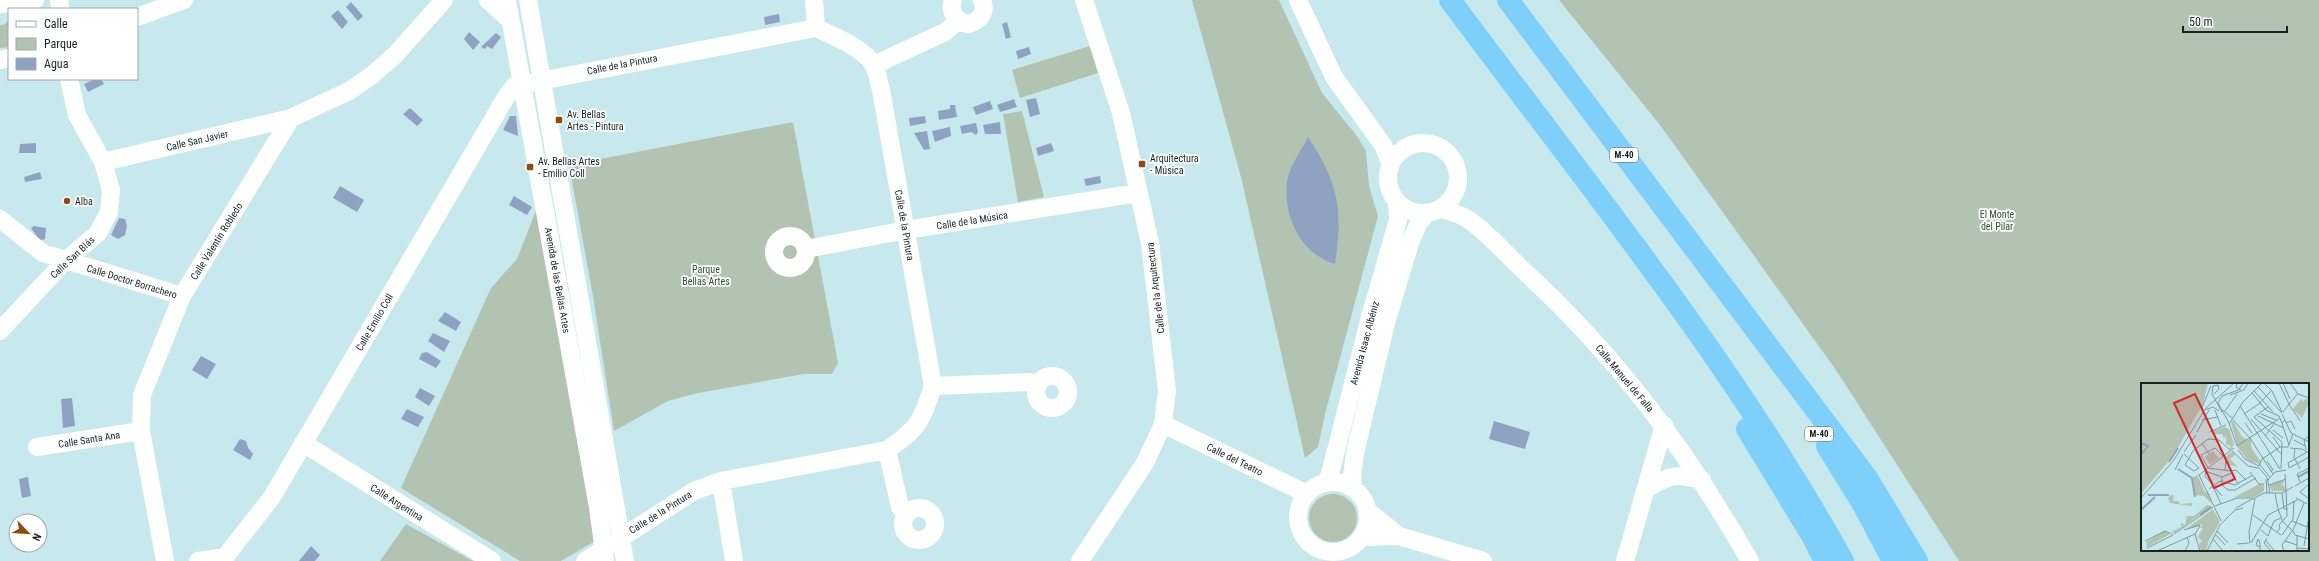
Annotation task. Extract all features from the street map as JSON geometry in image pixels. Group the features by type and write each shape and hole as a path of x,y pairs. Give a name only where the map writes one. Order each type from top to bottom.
{"highway":[{"path":"1450,0 1689,319 1754,413 1807,496 1843,561"},
{"name":"M-40","path":"1508,0 1741,310 1864,506 1893,561"},
{"path":"1741,310 1867,478 1917,561"},
{"path":"1689,319 1720,384 1811,534 1823,561"}],"street":[{"path":"0,4 35,0"},
{"path":"138,17 184,0"},
{"path":"291,118 349,91 371,76 395,55 444,0"},
{"path":"488,0 511,21"},
{"name":"Avenida de las Bellas Artes","path":"506,0 523,83 605,556"},
{"name":"Avenida de las Bellas Artes","path":"528,0 626,561"},
{"path":"814,0 816,28"},
{"path":"953,0 952,12 958,21 968,24 978,20 984,11 982,0"},
{"name":"Calle de la Arquitectura","path":"1080,561 1145,464 1163,424 1167,391 1150,243 1121,113 1084,0"},
{"path":"1298,0 1334,77 1383,145 1390,163"},
{"path":"874,65 945,32 958,21"},
{"name":"Calle de la Pintura","path":"523,83 816,28 854,46 874,65 882,90 933,386 923,417 909,435 887,450 721,481 694,491 621,536 605,556"},
{"name":"Calle San Blás","path":"0,332 65,261 98,233 108,212 111,190 103,162 77,115 69,80"},
{"name":"Calle Emilio Coll","path":"225,559 272,497 506,97 514,86 523,83"},
{"name":"Calle San Javier","path":"103,162 291,118"},
{"name":"Calle Valentín Robledo","path":"165,561 141,431 142,395 182,296 291,118"},
{"path":"1366,121 1387,137 1408,145"},
{"path":"1428,142 1447,151 1458,169 1456,190 1450,200 1434,211 1416,213 1406,209 1397,202 1389,190 1387,177 1390,163 1401,150 1408,145 1428,142"},
{"name":"Calle Manuel de Falla","path":"1456,190 1468,219 1567,312 1639,392 1702,480 1750,561"},
{"name":"Calle de la Música","path":"806,249 906,230 1138,193"},
{"name":"Avenida Isaac Albéniz","path":"1326,483 1330,474 1370,317 1398,220 1397,202"},
{"name":"Calle Manuel de Falla","path":"1434,211 1468,219"},
{"name":"Avenida Isaac Albéniz","path":"1353,488 1352,476 1355,453 1386,323 1410,243 1419,222 1434,211"},
{"name":"Calle Doctor Borrachero","path":"0,219 44,253 65,261 182,296"},
{"path":"933,386 1029,382 1037,386"},
{"name":"Calle del Teatro","path":"1163,424 1307,494"},
{"path":"1625,561 1664,425"},
{"name":"Calle Santa Ana","path":"37,447 141,431"},
{"name":"Calle Argentina","path":"303,443 492,561"},
{"path":"887,450 900,507 906,513"},
{"path":"1646,489 1667,476 1682,476 1702,480"},
{"path":"721,481 734,561"},
{"path":"1340,482 1353,488 1363,498 1368,511 1368,525 1362,537 1352,547 1338,556 1327,552 1315,554 1300,529 1298,517 1301,505 1307,494 1315,487 1326,483 1340,482"},
{"path":"1368,511 1399,536"},
{"path":"1362,537 1399,536 1483,561"},
{"path":"585,561 605,556"},
{"path":"198,561 225,559"}],"green space":[{"path":"1192,0 1279,0 1322,93 1357,136 1366,151 1369,186 1378,216 1325,414 1318,447 1305,458 1241,177"},
{"name":"El Monte del Pilar","path":"1559,0 2319,0 2319,561 1959,561 1836,370 1660,125"},
{"path":"8,21 8,47 0,48 0,25 5,24"},
{"path":"1090,46 1098,73 1020,98 1012,70"},
{"path":"1022,111 1044,197 1018,202 1003,114"},
{"name":"Parque Bellas Artes","path":"793,122 838,363 832,374 804,374 698,393 668,401 614,431 593,296 569,165"},
{"path":"537,208 595,541 561,561 520,561 401,488 491,288 517,259"},
{"path":"1333,494 1342,496 1350,501 1355,509 1357,518 1355,527 1350,535 1342,540 1333,542 1324,540 1316,535 1311,527 1309,518 1311,509 1316,501 1324,496"},
{"path":"406,524 473,561 380,561"}],"water":[{"path":"351,2 363,16 358,21 346,7"},
{"path":"338,10 348,22 342,29 331,16"},
{"path":"779,14 780,22 765,25 764,17"},
{"path":"1007,22 1011,37 1006,39 1002,24"},
{"path":"469,32 480,42 473,50 464,39"},
{"path":"496,33 501,37 492,49 487,46 485,49 481,47"},
{"path":"1029,47 1031,54 1018,59 1016,51"},
{"path":"93,80 102,80 104,84 88,92 84,84"},
{"path":"1036,98 1040,114 1030,117 1026,100"},
{"path":"1014,99 1017,107 1000,112 997,105"},
{"path":"990,101 993,109 976,115 973,107"},
{"path":"950,105 955,105 957,117 939,120 938,111 950,109"},
{"path":"410,108 423,120 417,126 403,114"},
{"path":"510,116 516,116 518,136 503,130"},
{"path":"925,116 926,123 910,126 909,118"},
{"path":"1000,122 1001,134 985,134 983,125"},
{"path":"976,123 978,132 976,135 971,132 962,134 960,126"},
{"path":"950,127 951,136 935,142 932,131"},
{"path":"927,131 930,149 924,150 914,133"},
{"path":"1308,137 1326,169 1336,198 1339,228 1335,264 1323,259 1304,243 1291,221 1288,208 1288,176"},
{"path":"36,143 36,153 19,153 20,144"},
{"path":"1051,143 1054,151 1038,156 1036,148"},
{"path":"40,172 42,179 25,182 24,177"},
{"path":"1100,176 1101,183 1086,186 1084,179"},
{"path":"340,186 364,200 357,212 333,198"},
{"path":"514,196 532,207 527,215 509,205"},
{"path":"119,218 125,219 127,226 125,235 118,239 111,235"},
{"path":"34,226 46,228 45,239 40,241 31,228"},
{"path":"445,312 461,322 456,331 438,321"},
{"path":"433,333 450,341 444,352 428,341"},
{"path":"427,352 441,361 436,368 419,359 422,353"},
{"path":"201,356 216,364 207,379 192,370"},
{"path":"420,388 435,396 429,406 415,397"},
{"path":"72,398 75,426 63,428 61,399"},
{"path":"407,409 424,417 418,427 401,419"},
{"path":"1494,421 1530,432 1525,449 1489,439"},
{"path":"240,439 246,441 248,448 253,454 250,460 233,450"},
{"path":"28,477 31,496 22,498 19,479"},
{"path":"311,546 320,555 315,561 299,561"}],"place":[{"name":"Av. Bellas Artes - Pintura","path":"559,120"},
{"name":"Arquitectura - Música","path":"1142,164"},
{"name":"Av. Bellas Artes - Emilio Coll","path":"530,167"},
{"name":"Alba","path":"67,201"}]}
